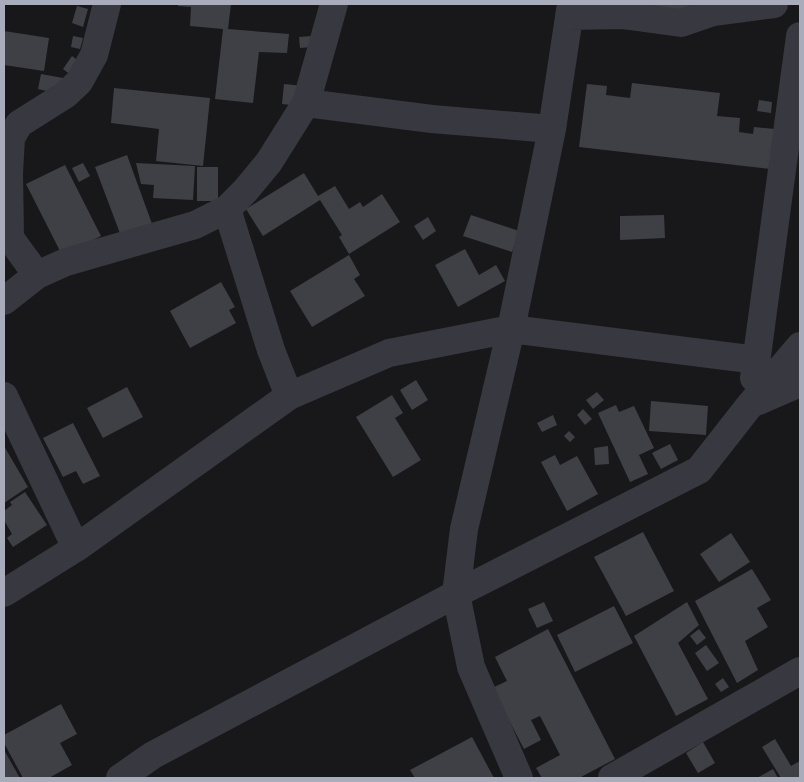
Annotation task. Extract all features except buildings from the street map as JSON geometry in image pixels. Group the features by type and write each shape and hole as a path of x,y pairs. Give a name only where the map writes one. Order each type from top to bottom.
{"street":[{"path":"37,275 7,236 11,138 19,124 65,95 79,82 94,55 107,4"},
{"path":"4,300 37,275 66,262 195,225 227,209 246,191 269,162 306,103 334,4"},
{"path":"519,778 471,666 456,594 464,529 511,329 552,129 570,10 681,23 714,12 774,4"},
{"path":"750,404 800,36"},
{"path":"306,103 432,119 552,129"},
{"path":"227,209 271,350 288,396"},
{"path":"4,593 76,548 288,396 389,353 511,329 757,360"},
{"path":"120,778 153,755 456,594 699,470 750,404 800,346"},
{"path":"750,404 800,382"},
{"path":"4,396 76,548"},
{"path":"612,778 800,671"}]}
